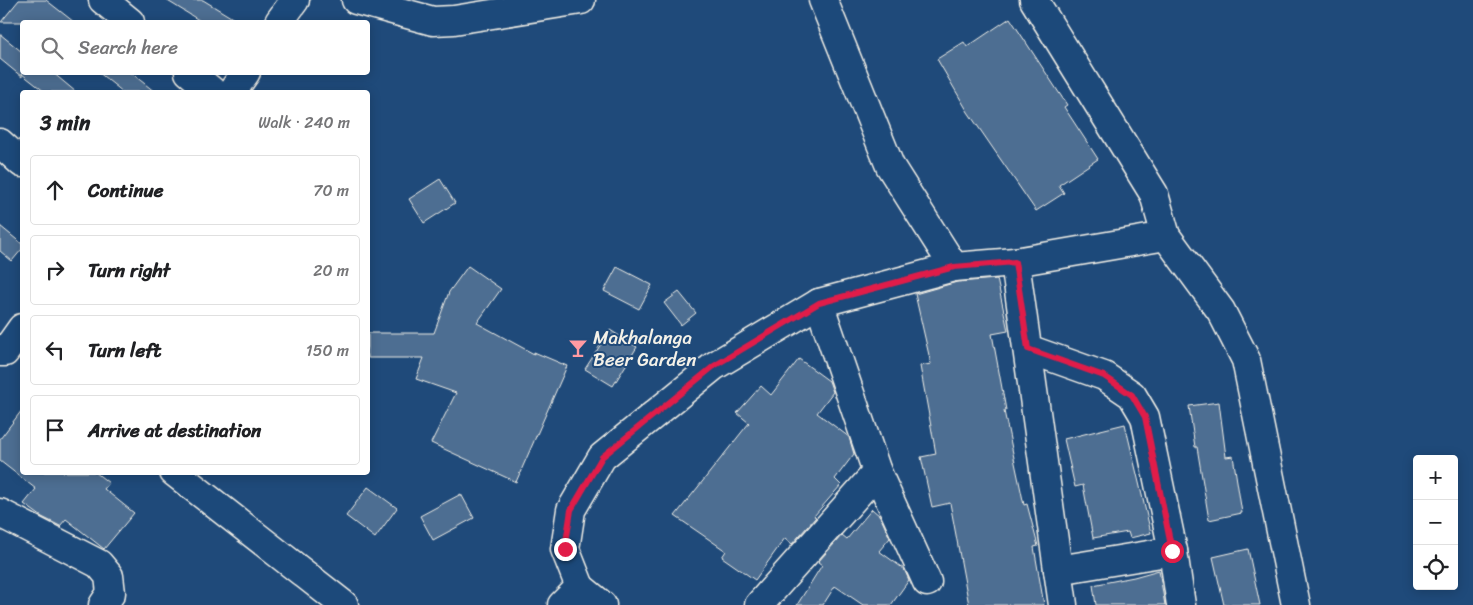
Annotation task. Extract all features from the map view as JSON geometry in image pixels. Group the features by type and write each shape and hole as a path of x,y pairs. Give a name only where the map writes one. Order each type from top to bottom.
{"street":[{"path":"103,0 128,20"},
{"path":"280,20 295,0"},
{"path":"356,0 433,21 454,20 581,0"},
{"path":"824,0 890,166 954,267"},
{"path":"1034,0 1154,194 1166,236 1221,311 1246,360 1296,605"},
{"path":"193,75 211,90"},
{"path":"233,90 244,75"},
{"path":"0,143 20,161"},
{"path":"602,605 571,596 565,549 571,510 602,457 714,366 819,303 954,267 1015,262 1166,236"},
{"path":"1015,262 1063,605"},
{"path":"819,303 877,472 927,582"},
{"path":"9,356 20,332"},
{"path":"1028,349 1104,376 1132,395 1145,417 1181,605"},
{"path":"759,605 877,472"},
{"path":"178,475 344,605"},
{"path":"0,513 99,564 109,576 111,593 103,605"},
{"path":"1058,570 1172,551"}],"building":[{"path":"19,0 46,0 71,20 20,20 20,22 1,22"},
{"path":"166,0 203,0 236,20 199,20"},
{"path":"1010,18 1067,105 1064,107 1098,159 1059,185 1064,193 1036,211 968,112 937,59 964,42 967,47"},
{"path":"0,34 20,50 20,75 22,77 0,59"},
{"path":"23,75 56,75 74,90 42,90"},
{"path":"102,75 134,75 152,90 120,90"},
{"path":"440,179 455,203 424,223 409,199"},
{"path":"0,226 20,242 20,251 12,261 0,251"},
{"path":"468,266 501,289 477,323 534,354 534,352 567,366 516,482 431,443 456,393 416,379 424,358 370,358 370,333 434,333 449,292"},
{"path":"617,267 652,285 639,309 604,291"},
{"path":"997,279 1008,331 992,334 1006,410 1004,411 1024,505 1027,504 1038,546 1034,547 1044,605 969,605 950,503 932,507 921,457 936,454 920,366 931,364 915,294 957,282"},
{"path":"679,292 696,313 681,325 664,303"},
{"path":"610,330 637,347 613,386 585,369"},
{"path":"799,359 829,381 833,392 817,413 849,437 854,454 835,479 841,485 814,516 816,517 792,544 785,538 755,580 722,557 726,551 675,516 749,423 737,413 761,386 771,395"},
{"path":"1219,402 1226,457 1233,456 1242,513 1209,520 1189,406"},
{"path":"20,413 20,475 99,475 109,483 104,489 134,513 104,549 66,519 60,526 42,517 24,504 36,489 0,461 0,439"},
{"path":"1125,424 1151,533 1130,538 1128,532 1093,538 1083,485 1075,487 1064,439"},
{"path":"368,487 397,508 375,538 346,516"},
{"path":"461,494 474,518 433,540 420,516"},
{"path":"872,509 880,516 890,538 879,551 904,569 909,580 891,605 863,605 835,586 823,605 797,605 822,565 818,562 842,535 847,539"},
{"path":"1248,549 1260,605 1224,605 1213,557"},
{"path":"1159,570 1165,605 1096,605 1093,585"}],"place":[{"name":"Makhalanga Beer Garden","path":"578,348"}],"route":[{"path":"565,549 571,510 602,457 714,366 819,303 954,267 1015,262 1028,349 1104,376 1132,395 1145,417 1172,551"}]}
